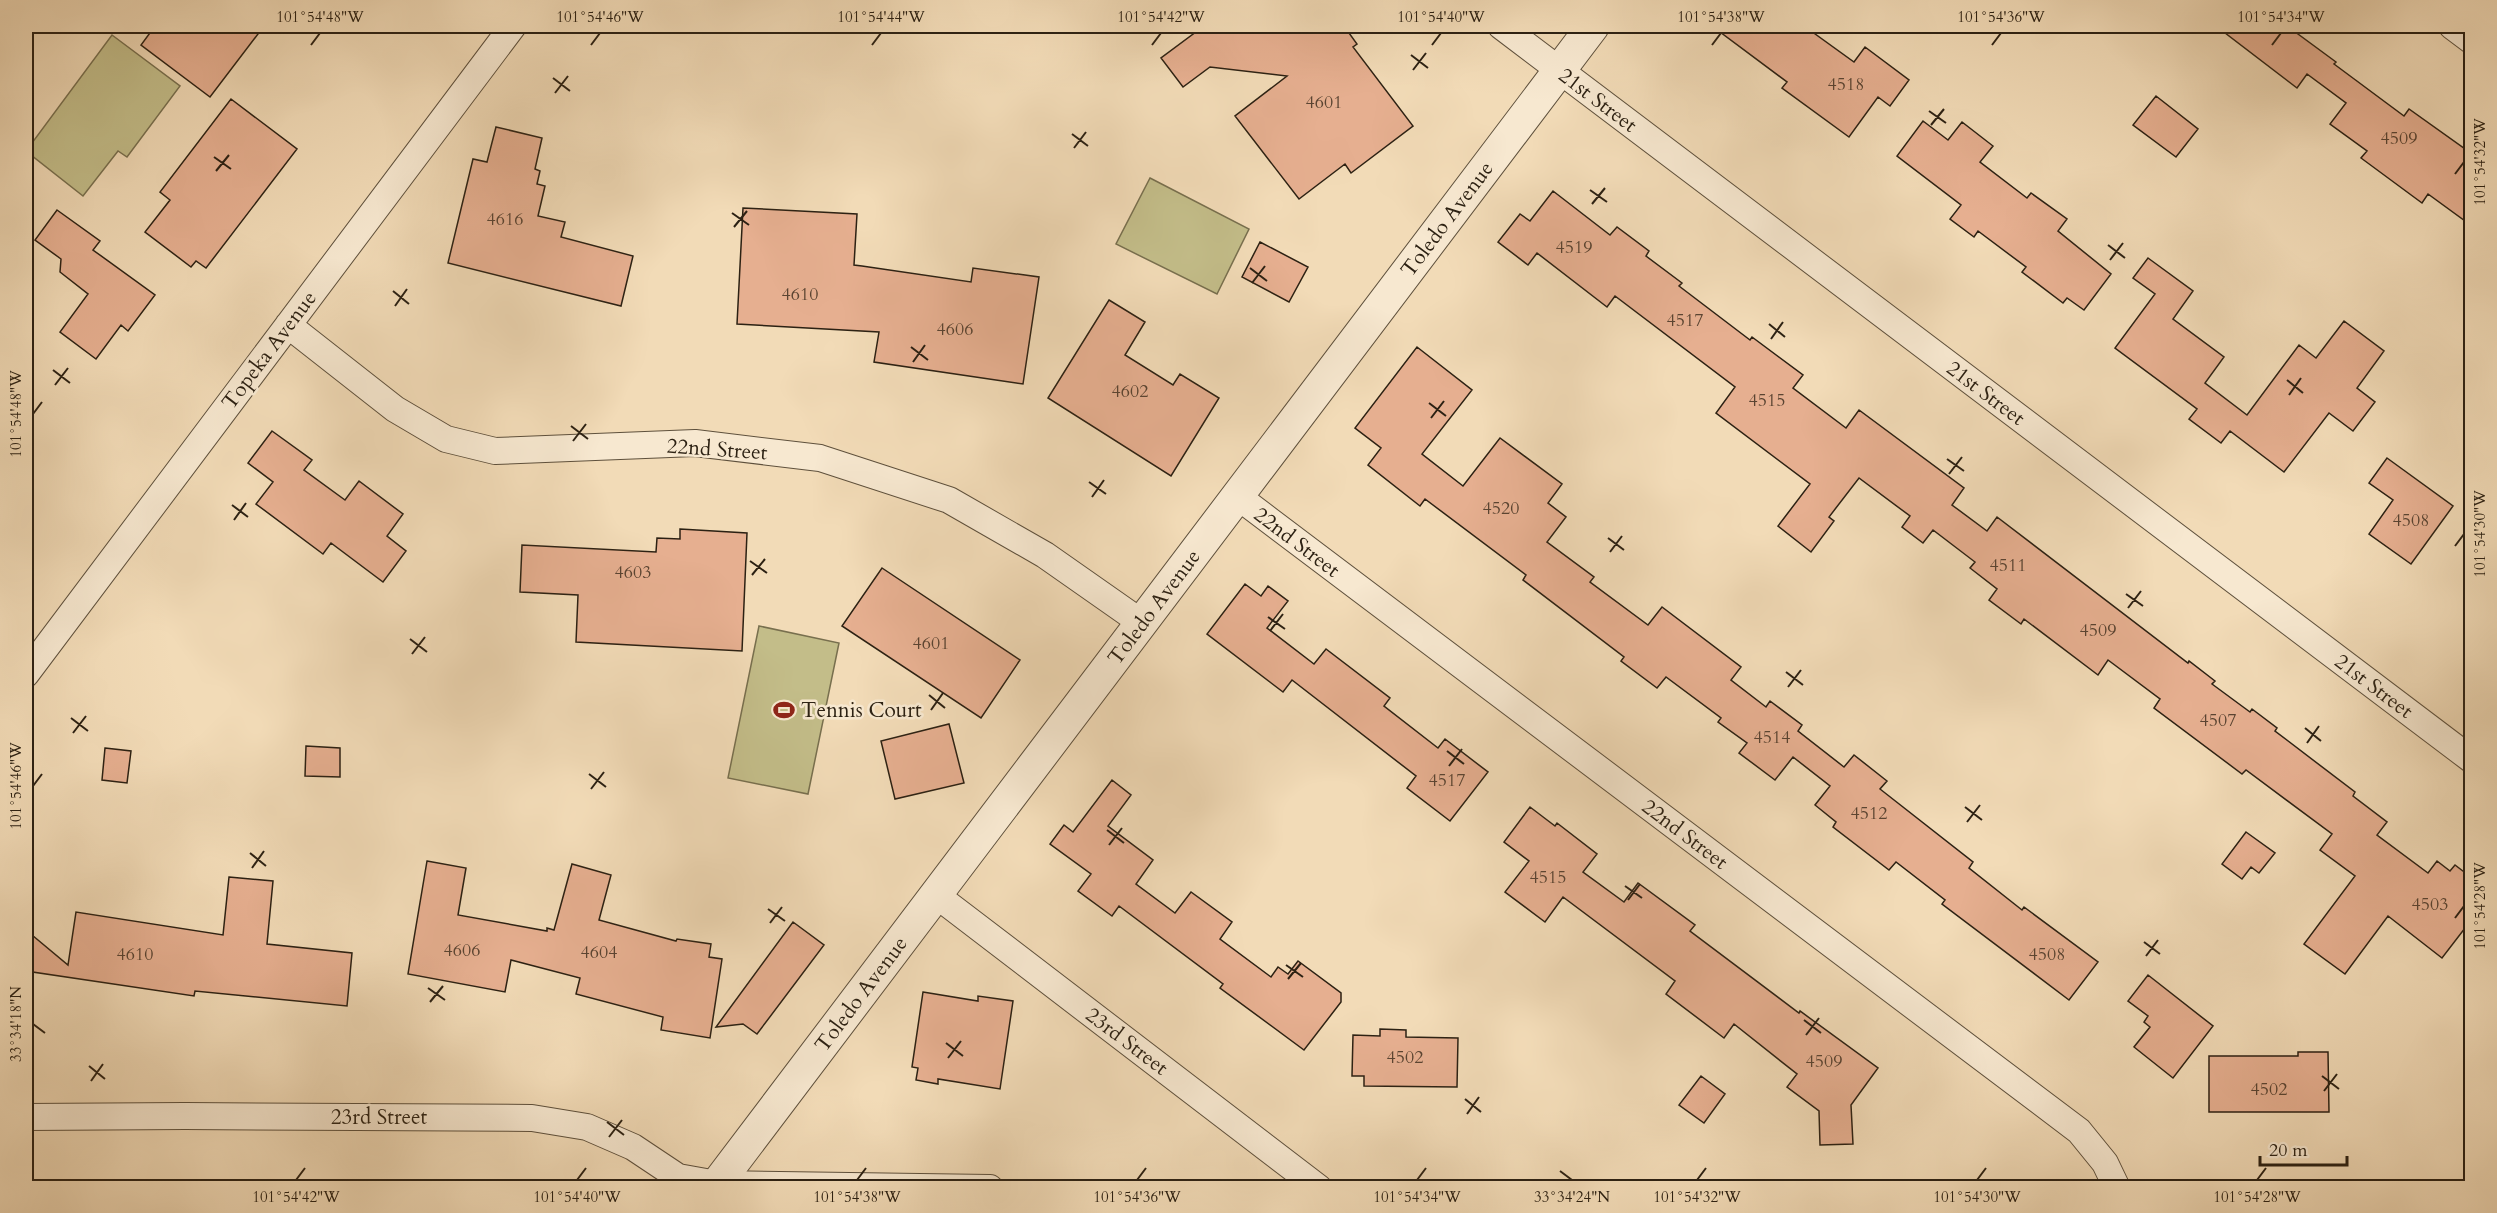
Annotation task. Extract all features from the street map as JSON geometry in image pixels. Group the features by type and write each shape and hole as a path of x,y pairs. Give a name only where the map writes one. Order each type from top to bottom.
{"street":[{"name":"Topeka Avenue","path":"26,674 513,26"},
{"name":"21st Street","path":"1501,26 2472,760"},
{"name":"Toledo Avenue","path":"716,1186 1593,26"},
{"path":"2452,26 2472,41"},
{"name":"22nd Street","path":"288,325 395,409 446,439 495,451 695,443 820,458 949,500 1045,555 1142,623"},
{"name":"22nd Street","path":"1238,496 2079,1131 2105,1163 2117,1188"},
{"name":"23rd Street","path":"936,895 1318,1188"},
{"name":"23rd Street","path":"26,1117 532,1118 587,1127 633,1147 678,1177 716,1186 990,1188"}],"shaded area":[{"path":"112,35 180,86 127,157 118,151 83,196 26,151"},
{"path":"1150,178 1249,229 1217,294 1116,244"},
{"name":"Tennis Court","path":"759,626 839,643 808,794 728,778"}],"building":[{"path":"155,26 264,26 210,97 141,45"},
{"path":"1204,26 1344,26 1357,44 1353,47 1413,126 1351,173 1345,164 1299,199 1235,116 1287,76 1210,67 1183,87 1161,58"},
{"path":"1712,26 1804,26 1854,62 1865,47 1909,80 1890,106 1878,97 1849,137 1782,88 1787,82"},
{"path":"2216,26 2287,26 2404,116 2409,109 2472,154 2472,226 2428,194 2422,203 2361,158 2367,151 2330,124 2346,103 2307,74 2297,88"},
{"path":"2156,96 2198,129 2176,157 2133,125"},
{"path":"231,99 297,149 206,268 196,261 191,267 145,232 170,200 160,192"},
{"path":"1923,121 1948,140 1962,122 1993,146 1980,162 2027,198 2031,193 2067,219 2058,231 2111,274 2084,310 2067,298 2063,303 2022,272 2026,267 1978,231 1974,237 1950,219 1961,205 1897,156"},
{"path":"496,127 542,138 535,169 540,171 537,184 545,186 538,216 565,222 561,237 633,256 621,306 448,263 473,159 487,162"},
{"path":"1553,191 1610,235 1617,227 1649,251 1646,256 1682,283 1679,286 1750,340 1752,337 1803,375 1793,388 1846,428 1859,410 1964,488 1952,505 1987,531 1997,517 2188,663 2189,661 2215,681 2212,684 2250,712 2252,709 2277,728 2275,731 2355,792 2353,796 2387,822 2377,835 2428,873 2437,861 2450,871 2455,865 2472,878 2472,919 2442,958 2388,916 2345,974 2304,944 2355,876 2320,850 2332,834 2246,770 2242,774 2154,708 2160,699 2108,660 2098,675 2024,619 2021,624 1989,600 1997,589 1970,568 1975,562 1933,530 1923,543 1902,527 1910,516 1859,478 1829,517 1834,521 1811,552 1778,526 1810,484 1716,413 1735,387 1615,296 1607,307 1537,253 1528,265 1498,242 1520,214 1530,221"},
{"path":"743,208 857,214 854,265 971,282 973,268 1039,277 1023,384 874,362 879,332 737,324"},
{"path":"57,210 100,241 93,250 155,295 128,331 121,325 96,359 60,332 88,294 60,272 61,259 35,240"},
{"path":"1260,242 1308,267 1289,302 1242,277"},
{"path":"2148,258 2193,291 2173,319 2224,357 2205,383 2247,415 2299,345 2316,358 2344,321 2384,351 2357,388 2375,402 2353,431 2329,413 2284,472 2230,431 2221,443 2189,419 2197,409 2115,348 2155,294 2133,278"},
{"path":"1109,300 1145,322 1125,355 1173,385 1180,374 1219,398 1171,476 1048,398"},
{"path":"1417,347 1472,390 1422,454 1463,486 1500,438 1562,484 1548,503 1566,517 1547,542 1594,577 1590,582 1648,625 1662,607 1741,667 1731,680 1766,707 1770,701 1802,725 1798,731 1844,767 1854,755 1887,781 1880,789 1973,862 1969,868 2022,910 2024,907 2098,962 2069,1000 1942,904 1945,900 1896,862 1889,870 1833,827 1836,822 1815,805 1830,786 1793,757 1775,780 1739,753 1747,743 1718,722 1721,718 1666,677 1657,688 1621,661 1624,657 1523,580 1526,575 1425,499 1420,506 1368,465 1381,448 1355,428"},
{"path":"272,431 312,460 304,470 345,500 359,481 403,514 387,536 406,551 383,582 331,543 323,554 256,504 273,482 248,463"},
{"path":"2387,458 2453,506 2411,564 2369,534 2393,500 2369,483"},
{"path":"680,529 747,533 742,651 576,642 578,595 520,592 522,545 656,552 657,538 680,539"},
{"path":"882,568 1020,660 981,718 842,626"},
{"path":"1245,584 1261,596 1268,586 1288,601 1267,628 1314,664 1326,649 1390,698 1384,706 1438,748 1445,739 1488,772 1450,821 1407,788 1416,776 1292,680 1283,692 1207,634"},
{"path":"949,724 964,783 895,799 881,741"},
{"path":"306,746 340,748 340,777 305,776"},
{"path":"105,748 131,751 127,783 102,780"},
{"path":"1112,780 1131,795 1108,826 1153,860 1136,884 1175,913 1191,892 1232,922 1220,939 1271,977 1278,967 1288,974 1298,961 1341,993 1341,1002 1304,1050 1220,988 1223,984 1119,906 1112,916 1078,891 1091,874 1050,844 1064,825 1073,832"},
{"path":"1530,807 1555,826 1557,823 1597,854 1583,872 1624,902 1638,883 1695,925 1690,931 1799,1013 1800,1011 1878,1068 1851,1105 1853,1144 1820,1145 1819,1111 1787,1087 1797,1074 1734,1024 1724,1038 1666,994 1675,981 1563,897 1545,922 1505,892 1529,861 1504,842"},
{"path":"2246,832 2275,853 2259,873 2251,867 2242,879 2222,864"},
{"path":"427,861 466,868 458,915 547,931 547,928 554,930 572,864 611,875 599,920 676,941 677,939 711,944 709,957 722,959 710,1038 661,1030 663,1017 576,994 580,978 511,960 505,992 408,974"},
{"path":"229,877 273,881 267,944 352,953 347,1006 195,991 194,996 26,971 26,930 68,965 76,912 223,935"},
{"path":"793,922 824,945 757,1034 743,1024 716,1027"},
{"path":"2148,975 2213,1026 2173,1078 2134,1047 2150,1027 2144,1022 2148,1016 2128,1001"},
{"path":"923,992 978,1001 978,996 1013,1001 1000,1089 938,1079 938,1084 916,1080 918,1068 912,1067"},
{"path":"1380,1029 1406,1030 1406,1037 1458,1038 1457,1087 1364,1086 1364,1076 1352,1076 1353,1035 1380,1036"},
{"path":"2298,1052 2328,1052 2329,1112 2209,1112 2209,1056 2298,1056"},
{"path":"1701,1076 1725,1094 1704,1123 1679,1105"}],"place":[{"name":"Tennis Court","path":"784,710"}]}
